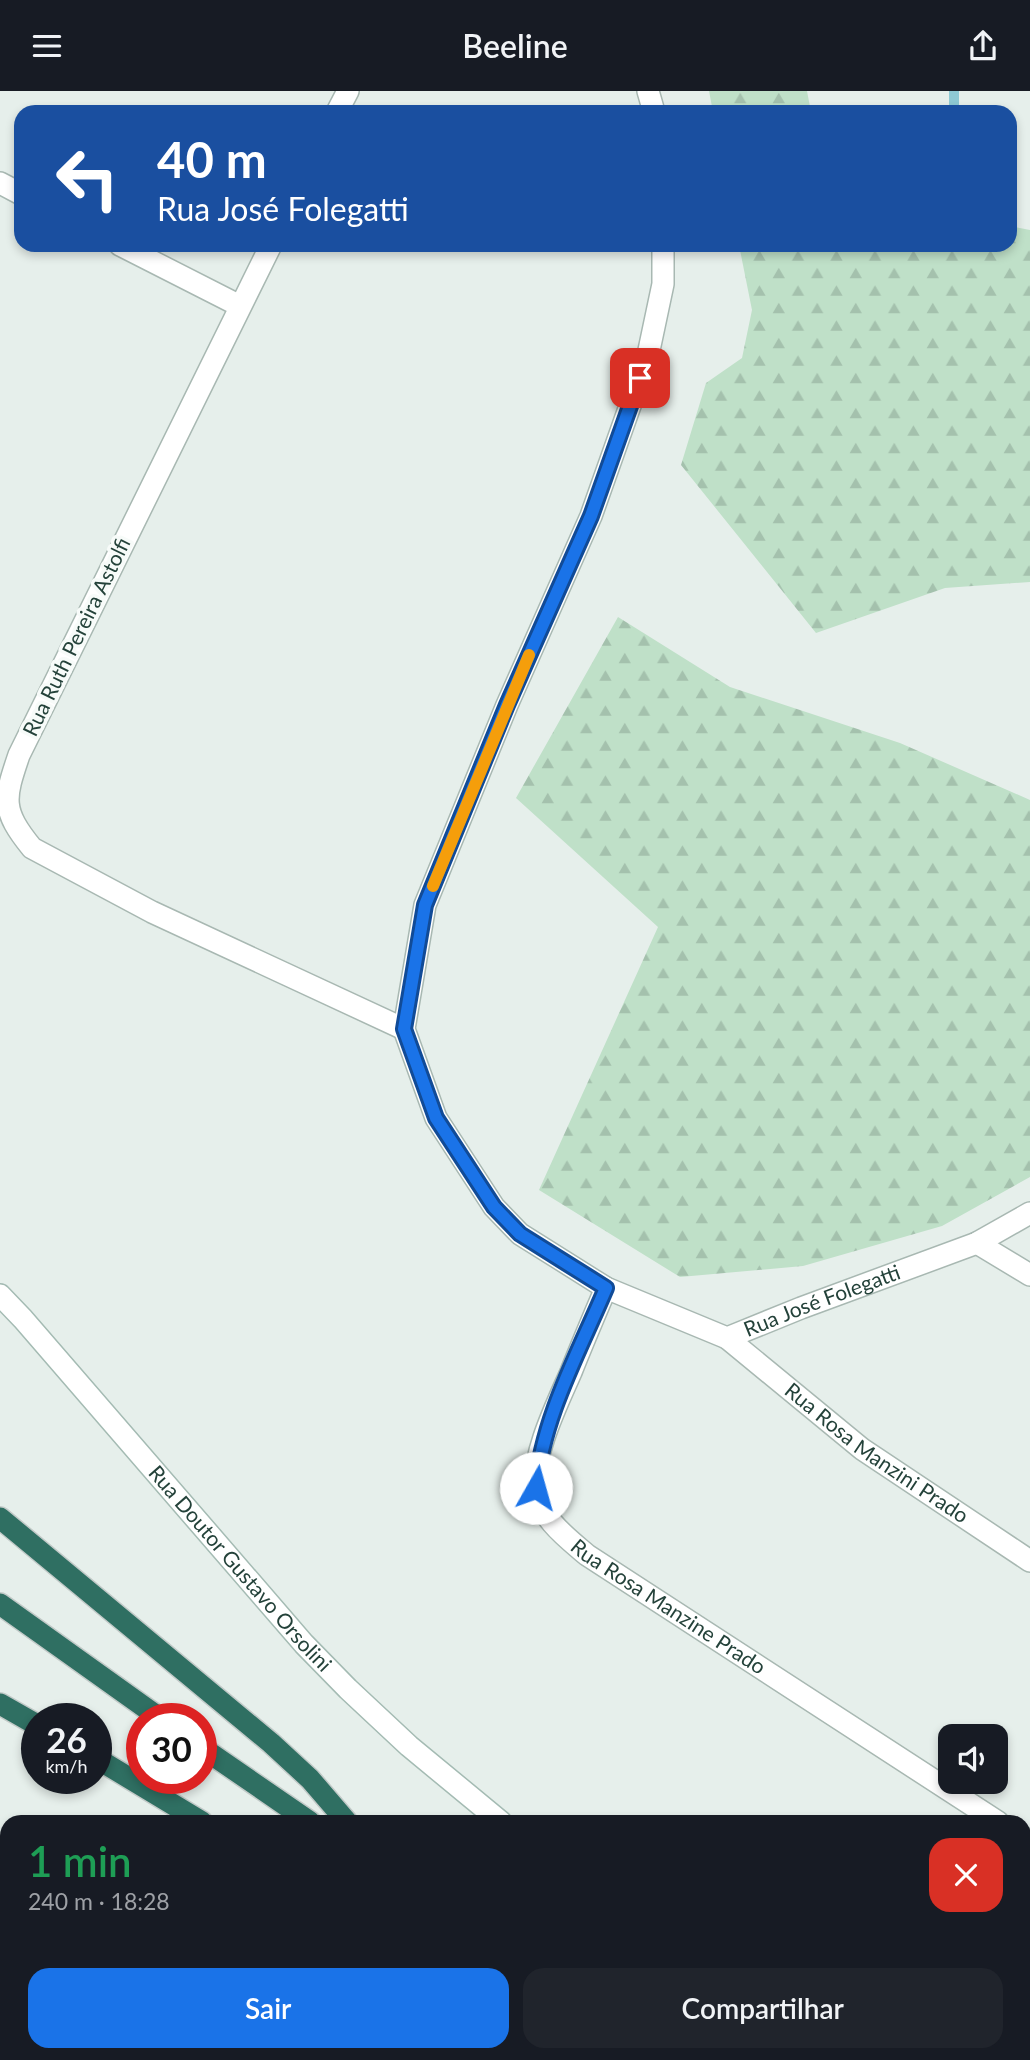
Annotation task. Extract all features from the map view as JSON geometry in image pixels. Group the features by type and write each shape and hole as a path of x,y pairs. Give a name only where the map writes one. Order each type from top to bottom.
{"highway":[{"path":"0,1518 271,1743 310,1779 340,1815"},
{"path":"0,1604 139,1703"},
{"path":"0,1704 21,1716"},
{"path":"217,1758 300,1815"},
{"path":"112,1768 190,1815"}],"street":[{"path":"134,252 240,306"},
{"name":"Rua Ruth Pereira Astolfi","path":"267,252 19,755 8,787 8,809 18,831 32,848 152,912 404,1029"},
{"name":"Rua José Folegatti","path":"663,252 663,283 648,355 591,516 507,705 425,905 404,1029 436,1118 494,1207 520,1234 606,1288 727,1338 977,1243 1030,1213"},
{"path":"977,1243 1030,1275"},
{"name":"Rua Rosa Manzine Prado","path":"606,1288 547,1429 538,1461 536,1488 543,1508 558,1531 599,1562 987,1815"},
{"name":"Rua Doutor Gustavo Orsolini","path":"0,1295 304,1644 409,1746 493,1815"},
{"name":"Rua Rosa Manzini Prado","path":"727,1338 862,1449 1030,1561"}],"green space":[{"path":"709,91 807,91 810,105 712,105"},
{"path":"1017,227 1030,230 1030,582 945,588 816,633 681,465 706,383 742,358 752,310 740,252 1017,252"},
{"path":"618,617 730,687 900,743 1030,800 1030,1177 942,1226 803,1266 680,1277 539,1190 658,927 516,798"}],"waterway":[{"path":"954,91 954,105"}],"slow traffic":[{"path":"433,886 529,655"}],"route":[{"path":"536,1488 538,1461 547,1429 606,1288 520,1234 494,1207 436,1118 404,1029 425,905 507,705 591,516 640,378"}]}
